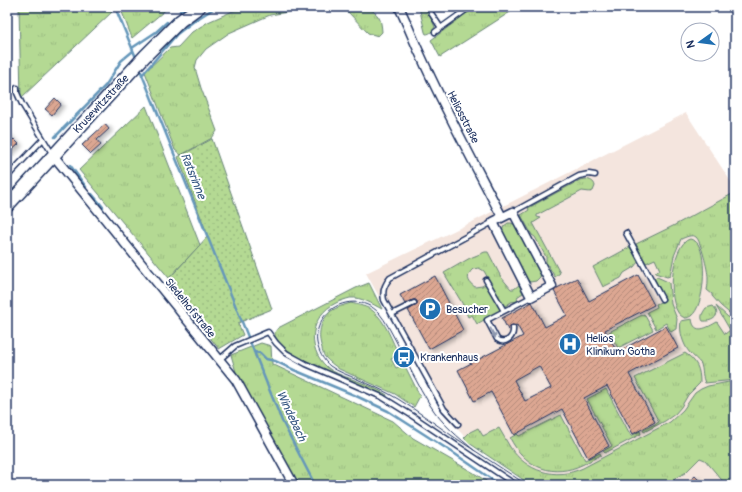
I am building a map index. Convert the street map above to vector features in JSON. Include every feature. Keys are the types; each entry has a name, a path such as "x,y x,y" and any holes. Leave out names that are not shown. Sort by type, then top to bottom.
{"main road":[{"name":"Krusewitzstraße","path":"7,206 145,56 180,21 199,7"}],"street":[{"path":"399,7 408,26"},
{"path":"405,7 408,26"},
{"name":"Heliosstraße","path":"408,26 419,53 502,217"},
{"name":"Siedelhofstraße","path":"53,155 236,380 294,485"},
{"path":"513,212 552,286 531,297 493,222 502,217 513,212"}],"lane":[{"path":"430,7 441,28"},
{"path":"435,32 470,7"},
{"path":"17,88 19,99 53,155"},
{"path":"7,177 43,139"},
{"path":"513,212 579,176 589,174 595,175"},
{"path":"458,424 444,409 384,300 384,285 390,278 493,222"},
{"path":"626,233 662,299"},
{"path":"486,280 504,311"},
{"path":"513,328 513,333 510,338 502,342 497,339 487,320 531,297"},
{"path":"392,314 414,302"},
{"path":"219,360 235,346 268,332 286,353 306,364 382,397 516,485"}],"shaded area":[{"name":"Helios Klinikum Gotha","path":"686,113 735,188 735,485 536,485 463,435 444,415 366,273 474,221"}],"green space":[{"path":"19,7 110,7 112,12 21,98"},
{"path":"120,7 169,7 132,38"},
{"path":"242,7 317,7 270,15 229,33 206,49 197,60 195,68 217,131 212,138 181,155 175,150 145,72 170,48 178,47 192,32 208,22"},
{"path":"317,7 368,7 379,17 382,32 378,36 368,33 348,12"},
{"path":"419,7 426,7 435,27 432,32 426,34"},
{"path":"475,7 518,7 440,57 431,40"},
{"path":"146,106 200,245 169,278 79,170"},
{"path":"212,139 272,309 238,323 243,335 219,349 166,282 208,236 178,157"},
{"path":"586,179 594,183 595,186 593,191 582,191 537,215 537,217 541,218 533,223 560,273 555,277 546,262 546,257 521,215 529,210 528,208 580,180"},
{"path":"734,193 735,318 721,306 707,290 707,269 702,250 696,237 691,236 681,239 674,256 670,276 667,277 655,273 660,270 655,259 646,263 636,244"},
{"path":"508,223 516,225 541,271 540,277 536,281 530,282 526,278 502,231 504,226"},
{"path":"690,239 697,243 701,250 703,259 703,281 702,292 696,311 688,318 685,318 678,313 674,304 672,278 678,252 683,243"},
{"path":"630,247 638,262 634,267 624,273 621,278 603,287 593,267"},
{"path":"488,252 501,277 511,289 514,289 519,285 523,293 517,297 518,301 511,302 504,307 484,271 479,268 473,269 468,276 470,283 475,287 485,284 488,285 501,310 477,324 472,315 468,317 462,303 444,273 470,258"},
{"path":"657,277 669,283 671,304 677,319 676,329 671,332 666,323 656,329 647,312 657,307 656,304 665,300 654,278"},
{"path":"369,283 382,309 367,301 354,298 338,302 328,308 316,323 314,341 320,359 327,367 337,373 380,391 387,395 386,398 298,357 285,348 275,336 275,332 278,328 356,288"},
{"path":"351,303 371,309 385,325 399,355 391,359 396,368 404,364 420,396 414,407 395,394 339,369 324,356 320,338 320,328 324,319 331,311"},
{"path":"713,306 717,312 715,317 707,321 703,321 702,316 706,308"},
{"path":"716,306 735,321 735,380 705,383 701,364 690,353 684,342 681,333 681,321 692,319 693,324 698,329 706,328 717,322 725,334 730,330"},
{"path":"644,314 653,330 618,348 609,332"},
{"path":"261,343 271,346 272,364 393,421 413,438 492,485 298,485 236,372 231,355"},
{"path":"685,353 695,362 697,366 700,383 688,395 675,414 644,432 643,430 659,422 635,378"},
{"path":"729,382 735,383 735,485 726,485 705,460 700,458 685,473 677,477 669,485 531,485 469,443 464,438 470,432 478,428 483,436 499,428 510,447 524,462 533,468 552,473 562,474 572,472 583,468 670,422 683,410 695,393 701,389 708,386"},
{"path":"606,389 631,436 640,431 641,434 605,453 603,451 612,446 587,399"},
{"path":"561,415 585,460 600,453 601,455 577,467 566,470 546,470 529,462 515,447 510,438 517,434 519,436"}],"building":[{"path":"55,98 61,104 52,115 45,109"},
{"path":"105,124 109,129 97,140 101,145 91,154 82,145"},
{"path":"7,132 13,140 14,139 19,144 7,155"},
{"path":"638,275 654,305 605,330 617,352 666,326 678,348 629,374 655,422 633,434 607,386 584,398 609,446 588,458 562,409 514,435 491,392 474,401 458,370 523,336 517,325 512,325 508,330 502,318 532,302 545,327 567,315 554,291 557,288 577,278 589,301","holes":["539,366 551,388 525,401 514,380"]},
{"name":"Besucher","path":"435,276 463,330 429,349 408,310 417,305 417,301 413,300 405,304 400,295"},
{"path":"695,476 704,485 685,485"}],"waterway":[{"name":"Ratsrinne","path":"115,7 137,60"},
{"path":"180,11 186,7"},
{"path":"142,75 177,34 216,7"},
{"path":"132,48 156,32 167,22"},
{"path":"55,137 106,85 121,61 133,51"},
{"name":"Ratsrinne","path":"139,67 282,421 313,481 317,485"},
{"path":"70,165 86,187"},
{"path":"92,194 103,207"},
{"path":"254,352 260,353 266,359 275,361 388,411 500,485"}],"tram line":[{"path":"475,451 451,430 430,405 384,319 379,313 367,305 353,302 339,305 327,313 319,327 317,339 320,353 330,366 398,399 470,448 527,485"}],"place":[{"name":"Besucher","path":"430,309"},
{"name":"Helios Klinikum Gotha","path":"570,344"},
{"name":"Krankenhaus","path":"404,357"}],"water label":[{"name":"Windebach","path":"291,416"}]}
